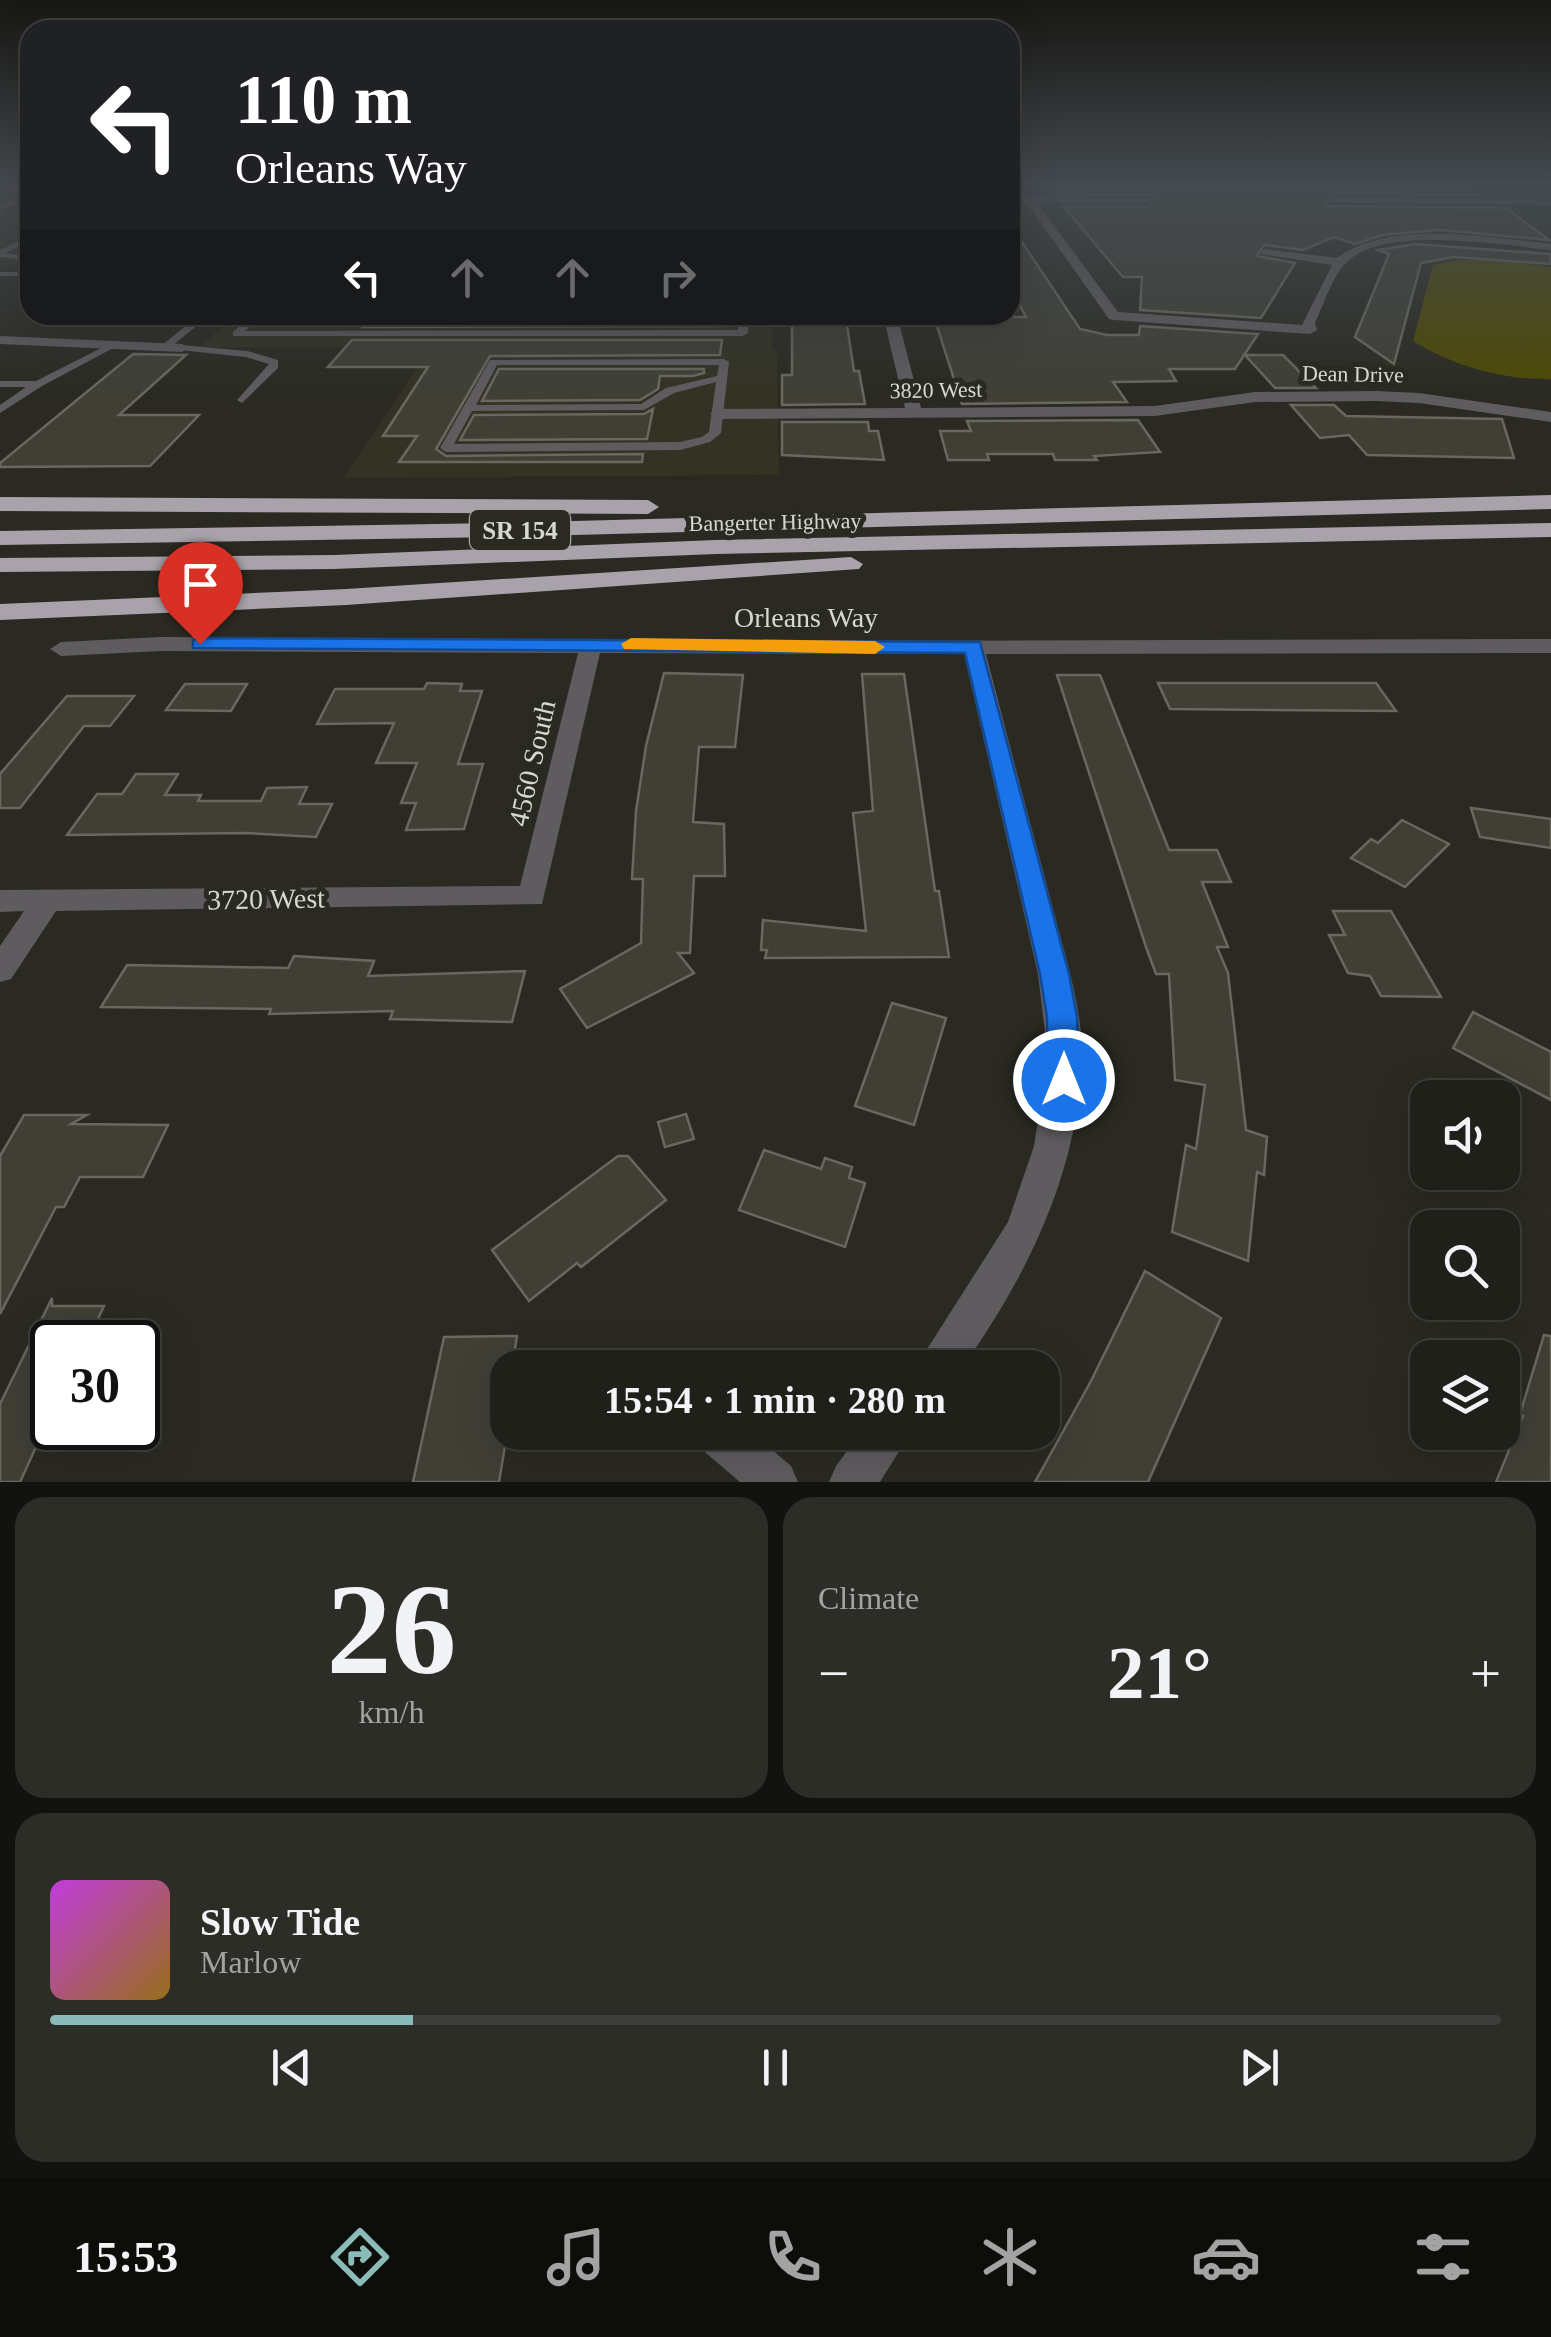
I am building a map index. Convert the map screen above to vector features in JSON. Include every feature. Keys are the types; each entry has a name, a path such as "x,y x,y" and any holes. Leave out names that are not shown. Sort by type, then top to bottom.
{"highway":[{"name":"Bangerter Highway","path":"0,538 497,530 1551,502"},
{"path":"0,504 1041,513"},
{"name":"Bangerter Highway","path":"0,566 314,563 716,548 1551,530"},
{"path":"0,612 239,603 716,574 1086,540"}],"street":[{"path":"1069,254 1114,316 1310,330 1308,323 1339,262 1352,254"},
{"path":"1280,254 1339,262"},
{"path":"892,325 914,413"},
{"path":"0,340 182,348"},
{"name":"Dean Drive","path":"1155,411 1254,397 1398,396 1551,417"},
{"name":"3820 West","path":"718,414 1155,411"},
{"name":"Orleans Way","path":"61,648 161,644 1551,646"},
{"name":"4560 South","path":"532,896 591,644"},
{"path":"949,1350 1024,1231 1052,1146 1065,1058 1054,974 973,647"},
{"name":"3720 West","path":"0,901 532,896"},
{"path":"0,970 47,901"},
{"path":"737,1450 775,1482"},
{"path":"852,1482 875,1450"}],"lane":[{"path":"164,348 193,325"},
{"path":"246,325 236,334 743,334 743,325"},
{"path":"3,405 112,346"},
{"path":"182,348 247,354 274,362 273,368 242,400"},
{"path":"494,362 724,362 712,437 690,445 446,448 468,408 494,362"},
{"path":"468,408 644,408 660,394 722,378"},
{"path":"0,384 38,384"}],"shaded area":[{"path":"0,254 20,254 20,265 0,265"},
{"path":"1458,260 1498,260 1551,267 1551,379 1479,370 1413,341 1433,265"},
{"path":"225,325 772,325 772,349 777,350 779,475 343,478 431,347 199,347"}],"building":[{"path":"1020,254 1030,254 1080,329 1107,335 1139,335 1140,326 1258,334 1235,369 1169,369 1176,381 1113,382 1127,402 962,404 937,325 1020,325 1020,317 1026,317 1020,306"},
{"path":"1104,254 1258,254 1295,263 1261,318 1140,310 1142,277 1123,277"},
{"path":"1389,254 1551,254 1551,264 1454,257 1421,263 1394,364 1355,337"},
{"path":"365,325 723,325 723,326"},
{"path":"792,325 847,325 854,371 859,371 865,404 782,405 782,375 792,375"},
{"path":"352,340 722,340 720,355 490,356 436,449 446,456 643,454 642,462 399,462 417,436 383,436 428,367 328,367"},
{"path":"133,354 186,355 119,415 199,415 150,466 0,467 0,463"},
{"path":"1245,355 1283,355 1316,388 1275,388"},
{"path":"499,369 704,369 704,373 660,376 658,389 640,400 482,401"},
{"path":"1291,405 1334,405 1346,416 1502,419 1514,458 1367,455 1349,435 1320,438"},
{"path":"653,409 647,439 460,440 474,415 644,414"},
{"path":"1138,420 1160,452 1094,456 1097,460 1055,460 1053,454 987,454 989,460 948,460 940,431 971,431 967,421"},
{"path":"782,422 868,422 869,431 878,431 884,460 782,455"},
{"path":"664,673 743,675 735,747 699,747 693,822 724,824 725,876 694,876 690,953 678,953 694,973 587,1028 560,989 641,943 643,879 632,879 636,811 646,746"},
{"path":"862,674 904,674 935,891 939,891 949,957 765,958 767,950 761,950 763,920 866,931 853,813 873,811"},
{"path":"1057,675 1100,675 1169,850 1217,850 1231,882 1202,882 1228,947 1217,947 1228,973 1246,1130 1267,1137 1264,1175 1257,1172 1248,1261 1172,1232 1186,1145 1196,1149 1205,1085 1175,1080 1169,974 1156,974"},
{"path":"427,683 462,684 460,691 482,691 458,764 483,764 464,829 406,830 416,803 401,803 417,763 376,763 394,723 317,724 335,689 424,689"},
{"path":"1158,683 1376,683 1396,711 1170,709"},
{"path":"185,684 247,684 231,711 166,710"},
{"path":"67,696 134,696 110,726 84,726 20,808 0,808 0,774"},
{"path":"136,774 178,774 165,795 201,795 198,801 261,801 267,788 307,787 299,804 332,804 316,837 247,833 67,835 97,794 122,794"},
{"path":"1471,808 1551,819 1551,848 1480,837"},
{"path":"1402,820 1449,844 1405,887 1351,858 1371,839 1378,843"},
{"path":"1333,911 1391,911 1441,997 1381,996 1370,976 1348,973 1329,935 1345,935"},
{"path":"294,956 374,961 368,976 525,971 512,1022 390,1019 393,1011 269,1014 271,1009 101,1007 127,965 288,968"},
{"path":"892,1003 946,1018 914,1125 855,1106"},
{"path":"1473,1012 1551,1052 1551,1100 1520,1080 1453,1048"},
{"path":"686,1114 694,1139 665,1147 658,1122"},
{"path":"24,1115 87,1115 71,1124 168,1125 143,1177 80,1177 64,1207 56,1207 0,1314 0,1156"},
{"path":"764,1150 821,1169 825,1158 852,1167 849,1178 865,1183 845,1247 739,1210"},
{"path":"618,1156 628,1156 666,1200 581,1267 577,1263 529,1301 492,1250"},
{"path":"1145,1271 1221,1318 1148,1482 1035,1482 1053,1450 1060,1450 1060,1437"},
{"path":"52,1298 52,1306 104,1306 97,1320 41,1320"},
{"path":"1544,1335 1551,1336 1551,1482 1496,1482 1509,1450 1520,1450 1520,1414"},
{"path":"517,1336 515,1350 490,1350 490,1450 504,1450 499,1482 413,1482 444,1337"},
{"path":"30,1343 30,1450 35,1450 20,1482 0,1482 0,1404"}],"slow traffic":[{"path":"631,644 875,647"}],"route":[{"path":"200,644 973,647 1054,974 1062,1017 1064,1080"}]}
